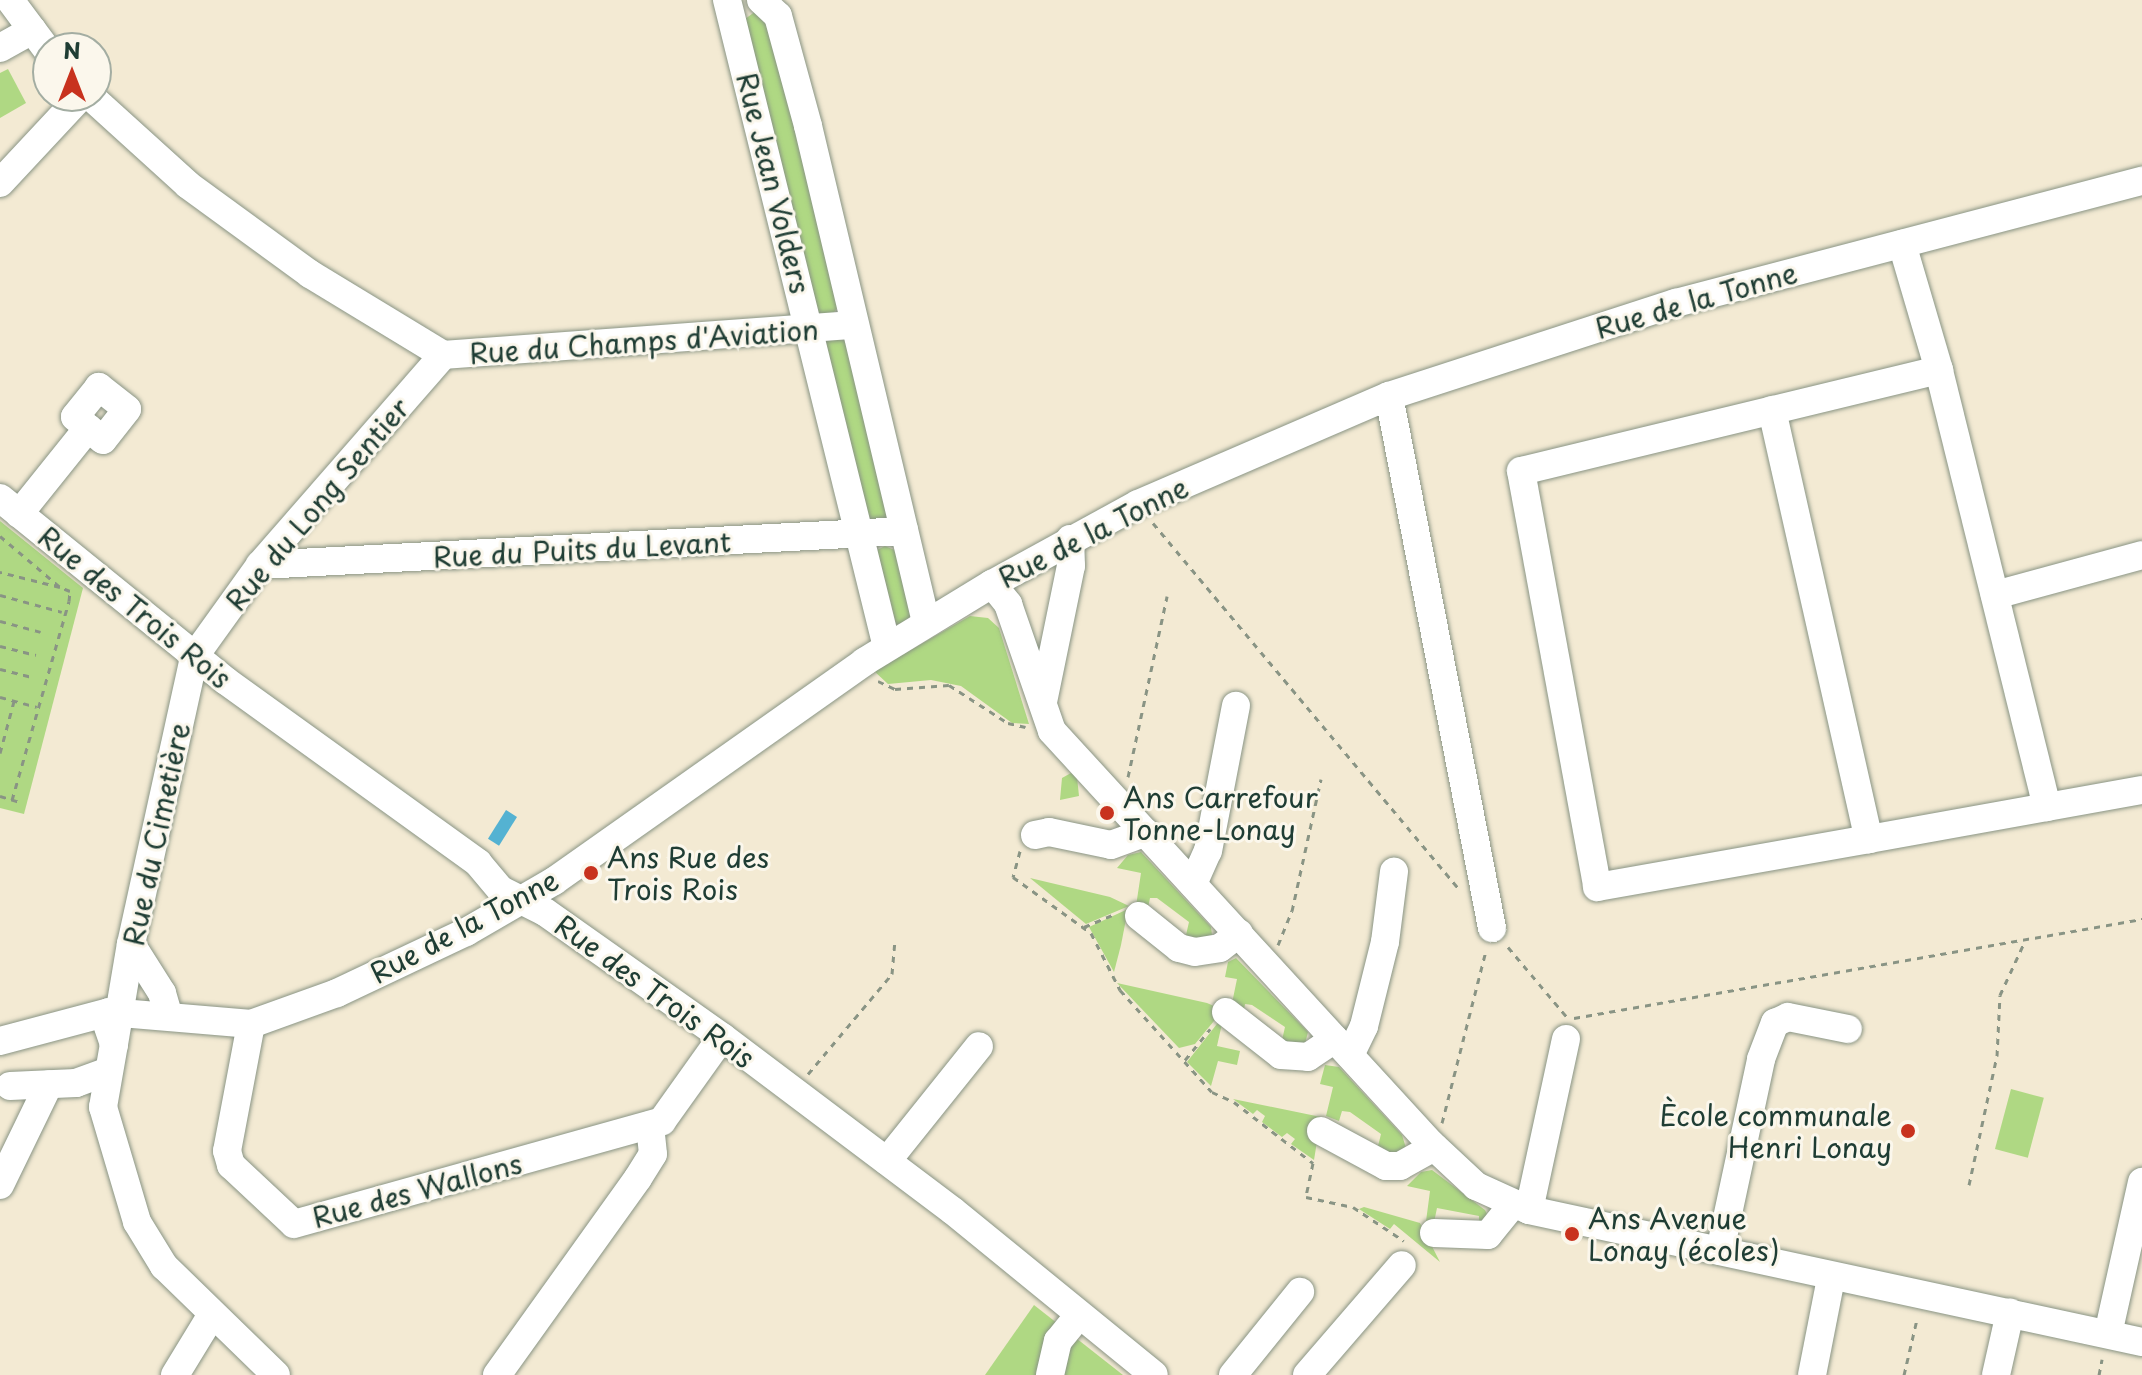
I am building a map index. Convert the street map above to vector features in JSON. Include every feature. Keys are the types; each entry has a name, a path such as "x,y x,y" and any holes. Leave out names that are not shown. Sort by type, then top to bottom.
{"street":[{"path":"10,0 34,32"},
{"name":"Rue Jean Volders","path":"727,0 859,536 875,654"},
{"name":"Rue Jean Volders","path":"761,0 778,16 926,622"},
{"path":"0,48 32,42"},
{"path":"0,183 66,112"},
{"name":"Rue du Champs d'Aviation","path":"108,112 188,185 310,274 443,355 853,325"},
{"name":"Rue de la Tonne","path":"0,1041 85,1018 121,1012 251,1024 337,993 525,899 875,654 1070,539 1138,504 1389,396 1676,303 2142,181"},
{"path":"1902,244 1939,370 2047,807"},
{"name":"Rue du Long Sentier","path":"194,657 260,565 443,355"},
{"path":"1939,370 1521,471 1597,887 2142,790"},
{"path":"1389,396 1489,939"},
{"path":"1772,410 1869,839"},
{"path":"9,506 88,428"},
{"name":"Rue des Trois Rois","path":"9,506 194,657 478,863 501,890 525,899 722,1037 887,1161 1154,1375"},
{"name":"Rue du Puits du Levant","path":"260,565 859,536 904,531"},
{"path":"1044,712 1071,566 1070,539"},
{"path":"1995,595 2142,555"},
{"path":"992,584 1008,604 1044,712 1193,884 1432,1146 1476,1186 1521,1207 1831,1278 2142,1342"},
{"name":"Rue du Cimetière","path":"107,1072 121,1012 131,944 194,657"},
{"path":"1193,884 1208,851 1236,706"},
{"path":"1035,835 1049,832 1111,845 1146,832"},
{"path":"1226,1012 1281,1055 1308,1057 1342,1047 1364,1026 1385,942 1394,872"},
{"path":"1139,916 1179,948 1195,952 1220,948 1239,933"},
{"path":"131,944 162,993 168,1014"},
{"path":"1720,1251 1761,1059 1775,1023 1788,1017 1848,1029"},
{"path":"85,1018 105,1025 114,1044"},
{"name":"Rue des Wallons","path":"251,1024 227,1151 231,1165 294,1224 662,1121 722,1037"},
{"path":"1434,1233 1488,1235 1521,1207 1566,1039"},
{"path":"887,1161 979,1046"},
{"path":"21,1141 5,1082 63,1084 107,1072 103,1107 137,1222 164,1266 211,1316 276,1375"},
{"path":"63,1084 103,1107"},
{"path":"0,1185 21,1141 63,1084"},
{"path":"497,1375 653,1154 650,1125"},
{"path":"1321,1131 1386,1166 1400,1166 1432,1146"},
{"path":"2108,1334 2142,1182"},
{"path":"1307,1375 1404,1253"},
{"path":"1812,1375 1831,1278"},
{"path":"1233,1375 1300,1292"},
{"path":"1996,1375 2010,1313"},
{"path":"1050,1375 1058,1341 1079,1315"},
{"path":"175,1375 211,1316"}],"path":[{"path":"0,536 60,587"},
{"path":"0,572 70,591 12,800"},
{"path":"0,595 62,612"},
{"path":"1122,804 1167,596"},
{"path":"0,621 41,632"},
{"path":"0,646 36,655"},
{"path":"875,654 887,687 949,685 1016,726 1044,712"},
{"path":"0,669 31,677"},
{"path":"0,697 37,707"},
{"path":"0,753 14,701"},
{"path":"1267,965 1292,911 1321,779"},
{"path":"0,796 20,802"},
{"path":"1035,835 1023,842 1013,877 1084,927 1120,990 1212,1092 1234,1102 1313,1163 1306,1197 1353,1207 1404,1253"},
{"path":"1084,927 1134,906 1139,916"},
{"path":"1432,1146 1445,1119 1489,939"},
{"path":"794,1091 892,974 895,941"},
{"path":"1969,1185 1997,1056 2000,995 2024,943"},
{"path":"1185,1061 1226,1012"},
{"path":"1904,1375 1922,1296"}],"green space":[{"path":"756,11 769,16 838,306 833,314 816,314 745,19"},
{"path":"8,69 26,103 0,118 0,73"},
{"path":"828,339 846,340 888,520 871,526 825,342"},
{"path":"0,521 83,588 24,814 0,808"},
{"path":"885,546 897,551 911,618 900,624 896,624 877,550"},
{"path":"970,616 988,618 999,628 1029,724 1012,723 961,686 931,680 888,684 874,671"},
{"path":"1071,773 1077,777 1079,796 1060,800 1062,778"},
{"path":"1141,852 1211,927 1212,935 1192,940 1186,935 1189,922 1157,898 1150,898 1148,908 1136,906 1141,873 1117,868 1128,855"},
{"path":"1030,878 1110,897 1129,906 1086,924"},
{"path":"1128,909 1121,945 1114,972 1089,927"},
{"path":"1236,958 1308,1032 1304,1048 1282,1040 1285,1027 1252,1005 1245,1004 1243,1015 1231,1008 1237,979 1225,977 1228,962"},
{"path":"1117,983 1207,1003 1223,1010 1195,1044 1179,1048"},
{"path":"1224,1015 1217,1046 1240,1051 1237,1065 1218,1061 1211,1086 1187,1062"},
{"path":"1325,1065 1339,1067 1402,1135 1406,1148 1395,1156 1378,1146 1381,1134 1350,1112 1342,1111 1339,1121 1326,1116 1333,1087 1320,1084"},
{"path":"2011,1089 2044,1098 2028,1158 1995,1149"},
{"path":"1233,1099 1321,1117 1314,1160 1291,1144 1295,1139 1287,1133 1282,1137 1262,1122 1265,1116 1257,1110 1253,1114"},
{"path":"1432,1170 1485,1210 1488,1216 1479,1224 1479,1216 1437,1208 1431,1237 1425,1229 1430,1191 1407,1186 1421,1172"},
{"path":"1364,1207 1420,1223 1440,1262 1394,1224 1390,1229 1359,1209"},
{"path":"1034,1305 1123,1375 985,1375"}],"water":[{"path":"506,810 517,817 499,846 488,839"}],"place":[{"name":"Ans Carrefour Tonne-Lonay","path":"1107,813"},
{"name":"Ans Rue des Trois Rois","path":"591,873"},
{"name":"Ècole communale Henri Lonay","path":"1908,1131"},
{"name":"Ans Avenue Lonay (écoles)","path":"1572,1234"}]}
